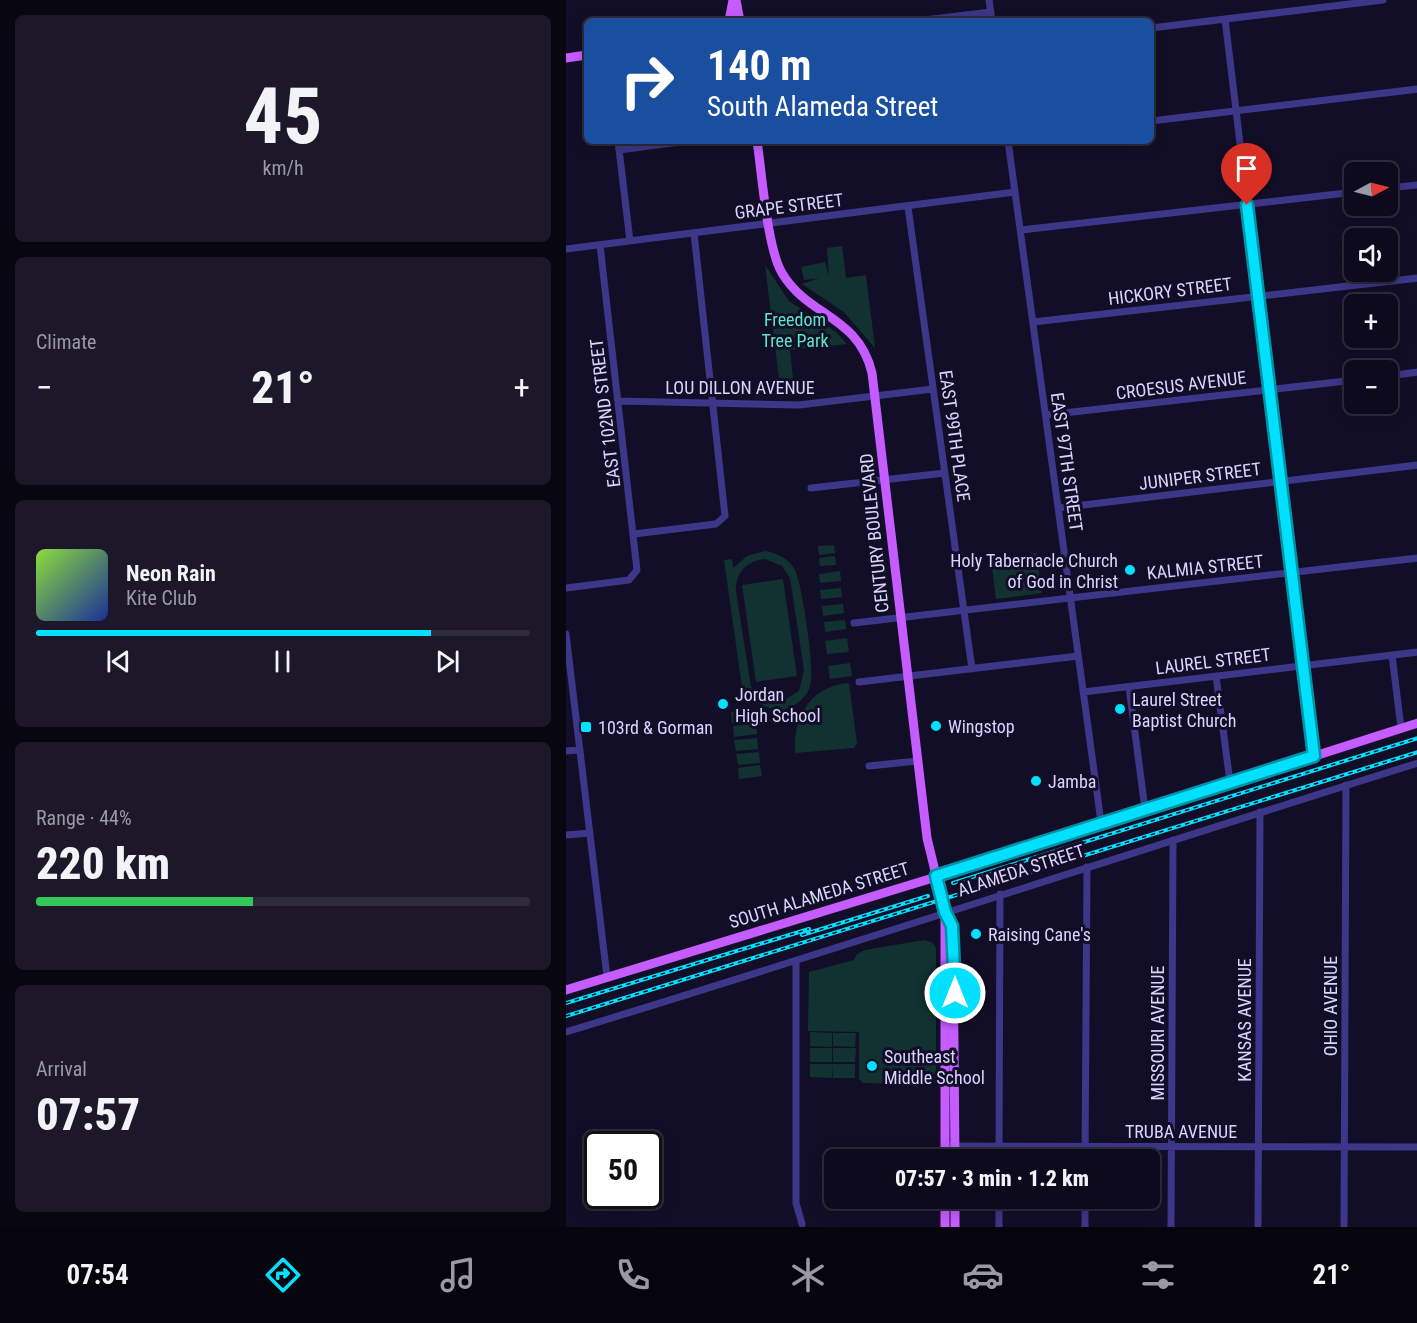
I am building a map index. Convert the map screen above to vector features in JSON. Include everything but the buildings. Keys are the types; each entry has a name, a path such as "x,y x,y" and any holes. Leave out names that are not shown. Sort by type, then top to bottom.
{"main road":[{"path":"730,18 735,0"},
{"path":"735,0 739,18"},
{"path":"566,58 584,56"},
{"name":"CENTURY BOULEVARD","path":"757,144 776,258 782,274 806,300 843,325 856,337 870,362 927,838 945,912 950,1146"},
{"name":"SOUTH ALAMEDA STREET","path":"606,977 937,880 1101,822 1418,723"},
{"path":"566,990 606,977"},
{"path":"945,1209 945,1227"},
{"path":"954,1227 955,1209"}],"street":[{"path":"989,0 992,18"},
{"path":"1154,28 1383,0"},
{"path":"941,18 991,12"},
{"path":"1225,19 1314,756"},
{"path":"1154,121 1418,89"},
{"path":"618,144 630,241"},
{"path":"619,150 664,144"},
{"name":"EAST 97TH STREET","path":"1008,144 1101,822"},
{"path":"1398,187 1418,184"},
{"name":"GRAPE STREET","path":"566,249 1015,192"},
{"path":"1020,230 1344,193"},
{"name":"EAST 99TH PLACE","path":"908,207 972,669"},
{"path":"634,534 716,524 723,520 726,510 694,233"},
{"name":"EAST 102ND STREET","path":"566,588 629,580 634,576 638,563 600,245"},
{"name":"HICKORY STREET","path":"1033,322 1418,278"},
{"path":"1398,375 1418,372"},
{"name":"CROESUS AVENUE","path":"1046,416 1344,381"},
{"name":"LOU DILLON AVENUE","path":"618,401 799,405 933,389"},
{"name":"JUNIPER STREET","path":"1058,508 1418,465"},
{"path":"811,488 945,473"},
{"name":"KALMIA STREET","path":"854,623 1418,558"},
{"path":"566,634 606,977"},
{"name":"LAUREL STREET","path":"1083,692 1418,652"},
{"path":"1392,655 1401,728"},
{"path":"859,682 1078,656"},
{"path":"1216,676 1230,782"},
{"path":"1129,687 1145,809"},
{"path":"566,752 580,750"},
{"path":"869,766 917,761"},
{"name":"ALAMEDA STREET","path":"566,1032 796,962 1000,894 1418,763"},
{"name":"OHIO AVENUE","path":"1344,1227 1346,785"},
{"name":"KANSAS AVENUE","path":"1258,1227 1260,812"},
{"path":"566,836 590,833"},
{"name":"MISSOURI AVENUE","path":"1171,1227 1173,840"},
{"path":"1085,1146 1087,867"},
{"path":"999,1146 1000,894"},
{"path":"796,962 796,1203 802,1224"},
{"name":"TRUBA AVENUE","path":"950,1146 1418,1147"},
{"path":"999,1209 999,1227"},
{"path":"1085,1209 1085,1227"}],"green space":[{"path":"842,246 846,278 866,275 875,348 844,312 802,284 819,278 804,280 801,267 825,262 829,276 827,248"},
{"name":"Freedom Tree Park","path":"765,265 789,301 836,332 847,344 790,350 795,396 781,395"},
{"path":"834,545 835,553 819,555 818,546"},
{"path":"765,551 779,555 793,566 798,578 809,643 811,681 802,699 785,709 772,709 756,702 744,701 724,560 732,559 733,568 747,556","holes":["765,559 782,566 790,578 804,670 799,691 781,702 764,699 751,687 736,585 740,573 753,562"]},
{"path":"1036,553 1042,593 996,599 991,560"},
{"path":"835,556 836,565 820,566 819,558"},
{"path":"840,571 841,581 820,583 819,574"},
{"path":"783,579 797,676 756,682 742,585"},
{"path":"841,588 842,597 821,599 820,590"},
{"path":"843,604 844,613 823,616 822,606"},
{"path":"845,620 846,629 825,632 824,622"},
{"path":"847,638 849,652 827,654 825,641"},
{"path":"850,663 852,676 830,679 828,666"},
{"path":"849,683 857,743 854,748 795,753 797,727 807,706 824,690 835,685"},
{"path":"754,709 755,720 732,723 731,712"},
{"path":"756,723 757,734 734,737 733,726"},
{"path":"757,738 758,749 736,751 734,740"},
{"path":"759,752 760,763 738,765 736,754"},
{"path":"760,765 762,776 739,779 738,768"},
{"path":"924,940 933,943 936,948 936,1080 928,1084 863,1083 859,1079 859,1032 808,1031 809,972 854,960 857,954 865,950"},
{"path":"810,1032 832,1033 832,1047 810,1046"},
{"path":"833,1033 856,1033 855,1047 833,1046"},
{"path":"810,1048 832,1048 832,1062 810,1062"},
{"path":"833,1048 856,1048 855,1062 833,1062"},
{"path":"810,1064 855,1064 855,1078 833,1078 833,1065 832,1078 810,1077"}],"railway":[{"path":"953,883 1418,738"},
{"path":"566,1016 1418,752"},
{"path":"802,935 928,896"},
{"path":"566,1003 809,929"}],"place":[{"name":"Holy Tabernacle Church of God in Christ","path":"1130,570"},
{"name":"Jordan High School","path":"723,704"},
{"name":"Laurel Street Baptist Church","path":"1120,709"},
{"name":"Wingstop","path":"936,726"},
{"name":"103rd & Gorman","path":"586,727"},
{"name":"Jamba","path":"1036,781"},
{"name":"Raising Cane's","path":"976,934"},
{"name":"Southeast Middle School","path":"872,1066"}],"route":[{"path":"955,993 952,926 945,912 936,876 1314,756 1247,205"}]}
